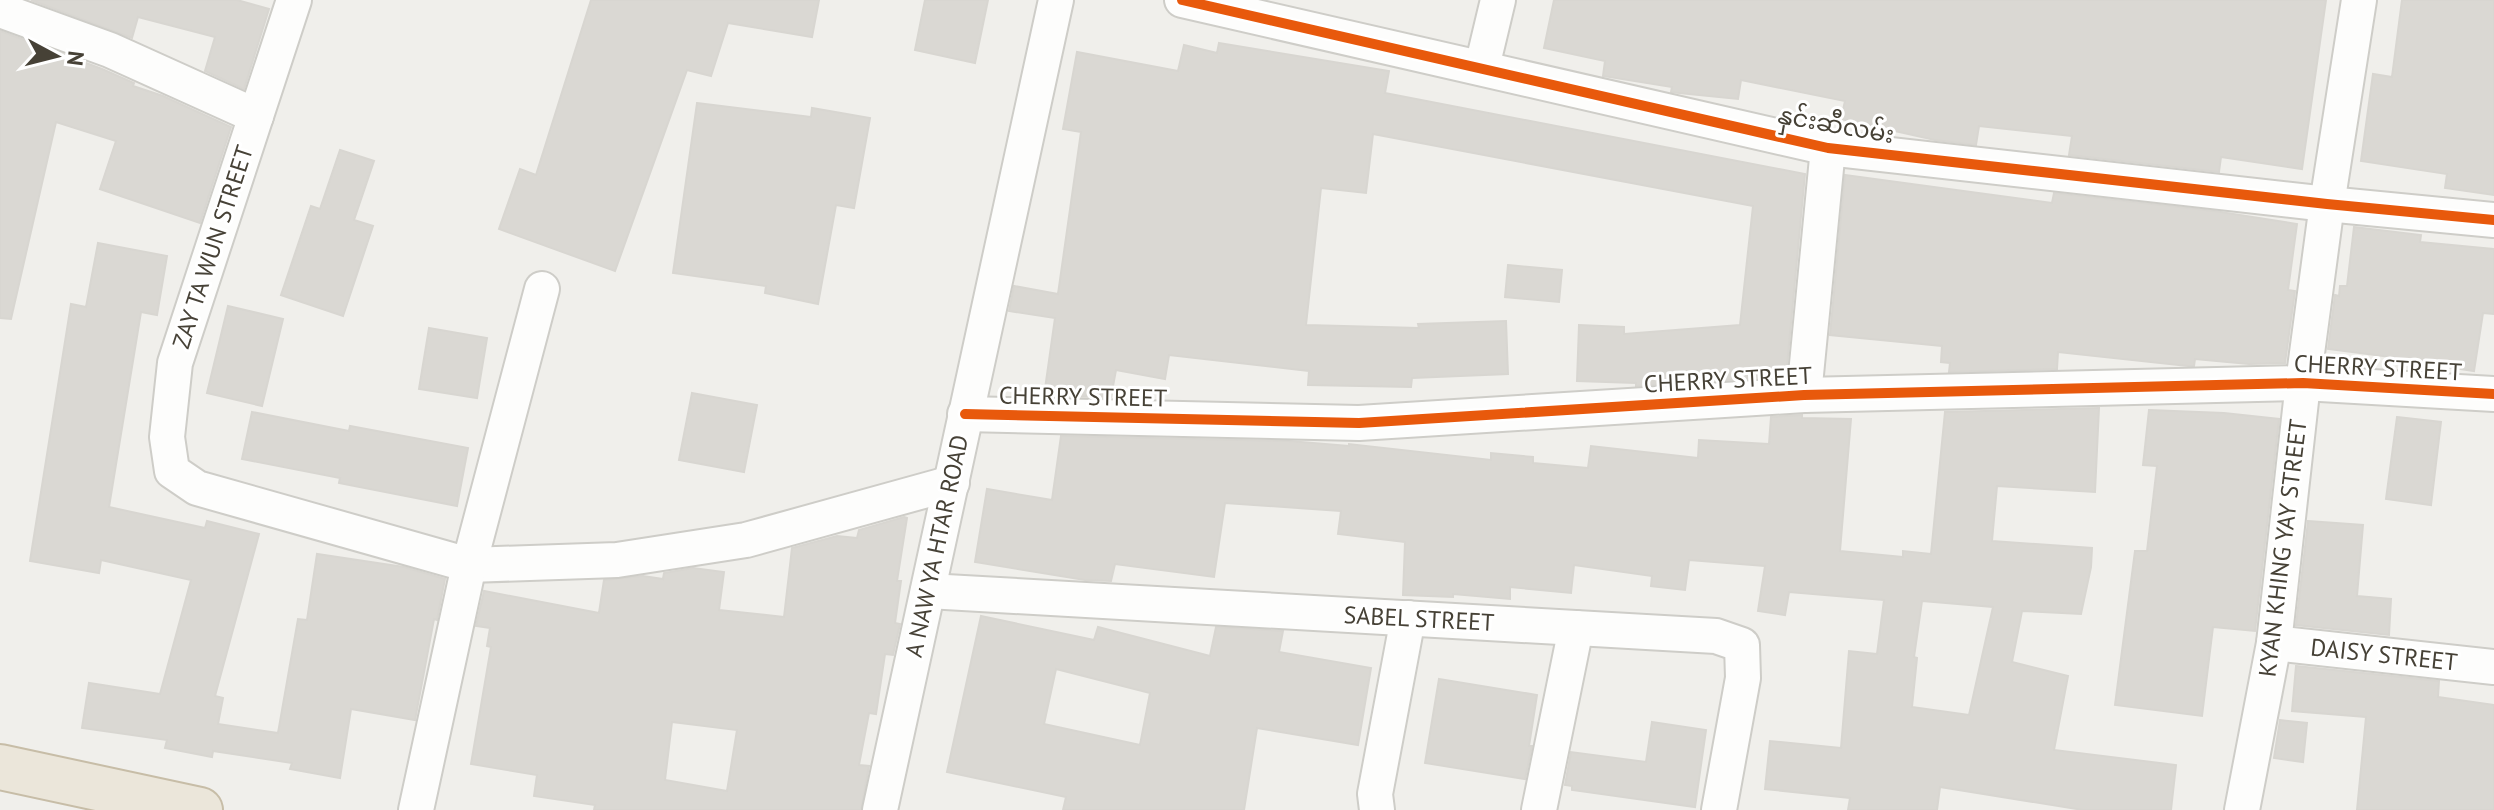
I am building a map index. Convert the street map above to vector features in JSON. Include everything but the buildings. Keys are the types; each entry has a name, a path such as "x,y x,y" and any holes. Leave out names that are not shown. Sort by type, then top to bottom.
{"highway":[{"path":"0,767 200,810"}],"street":[{"name":"ZAY TA WUN STREET","path":"294,0 175,363 167,437 172,471 197,488 469,565"},
{"name":"A NAW YA HTAR ROAD","path":"880,810 1056,0"},
{"name":"နှင်းဆီလမ်း","path":"1182,0 1828,148 2494,220"},
{"path":"1482,67 1498,0"},
{"name":"KYAN KHING YAY STREET","path":"2242,810 2274,643 2303,383 2359,0"},
{"path":"0,10 110,50 256,116"},
{"path":"1804,395 1828,148"},
{"path":"416,810 469,565 542,289"},
{"name":"CHERRY STREET","path":"965,414 1359,423 1804,395 2303,383 2494,394"},
{"path":"469,565 617,560 746,540 952,483"},
{"name":"SABEL STREET","path":"928,591 1716,636 1742,645 1743,678 1719,810"},
{"path":"1377,810 1375,794 1408,618"},
{"path":"1539,810 1576,628"},
{"name":"DAISY STREET","path":"2274,643 2494,667"}],"cycle path":[{"path":"1182,0 1828,148 2494,220"},
{"path":"965,414 1359,423 1804,395 2303,383 2494,394"}]}
